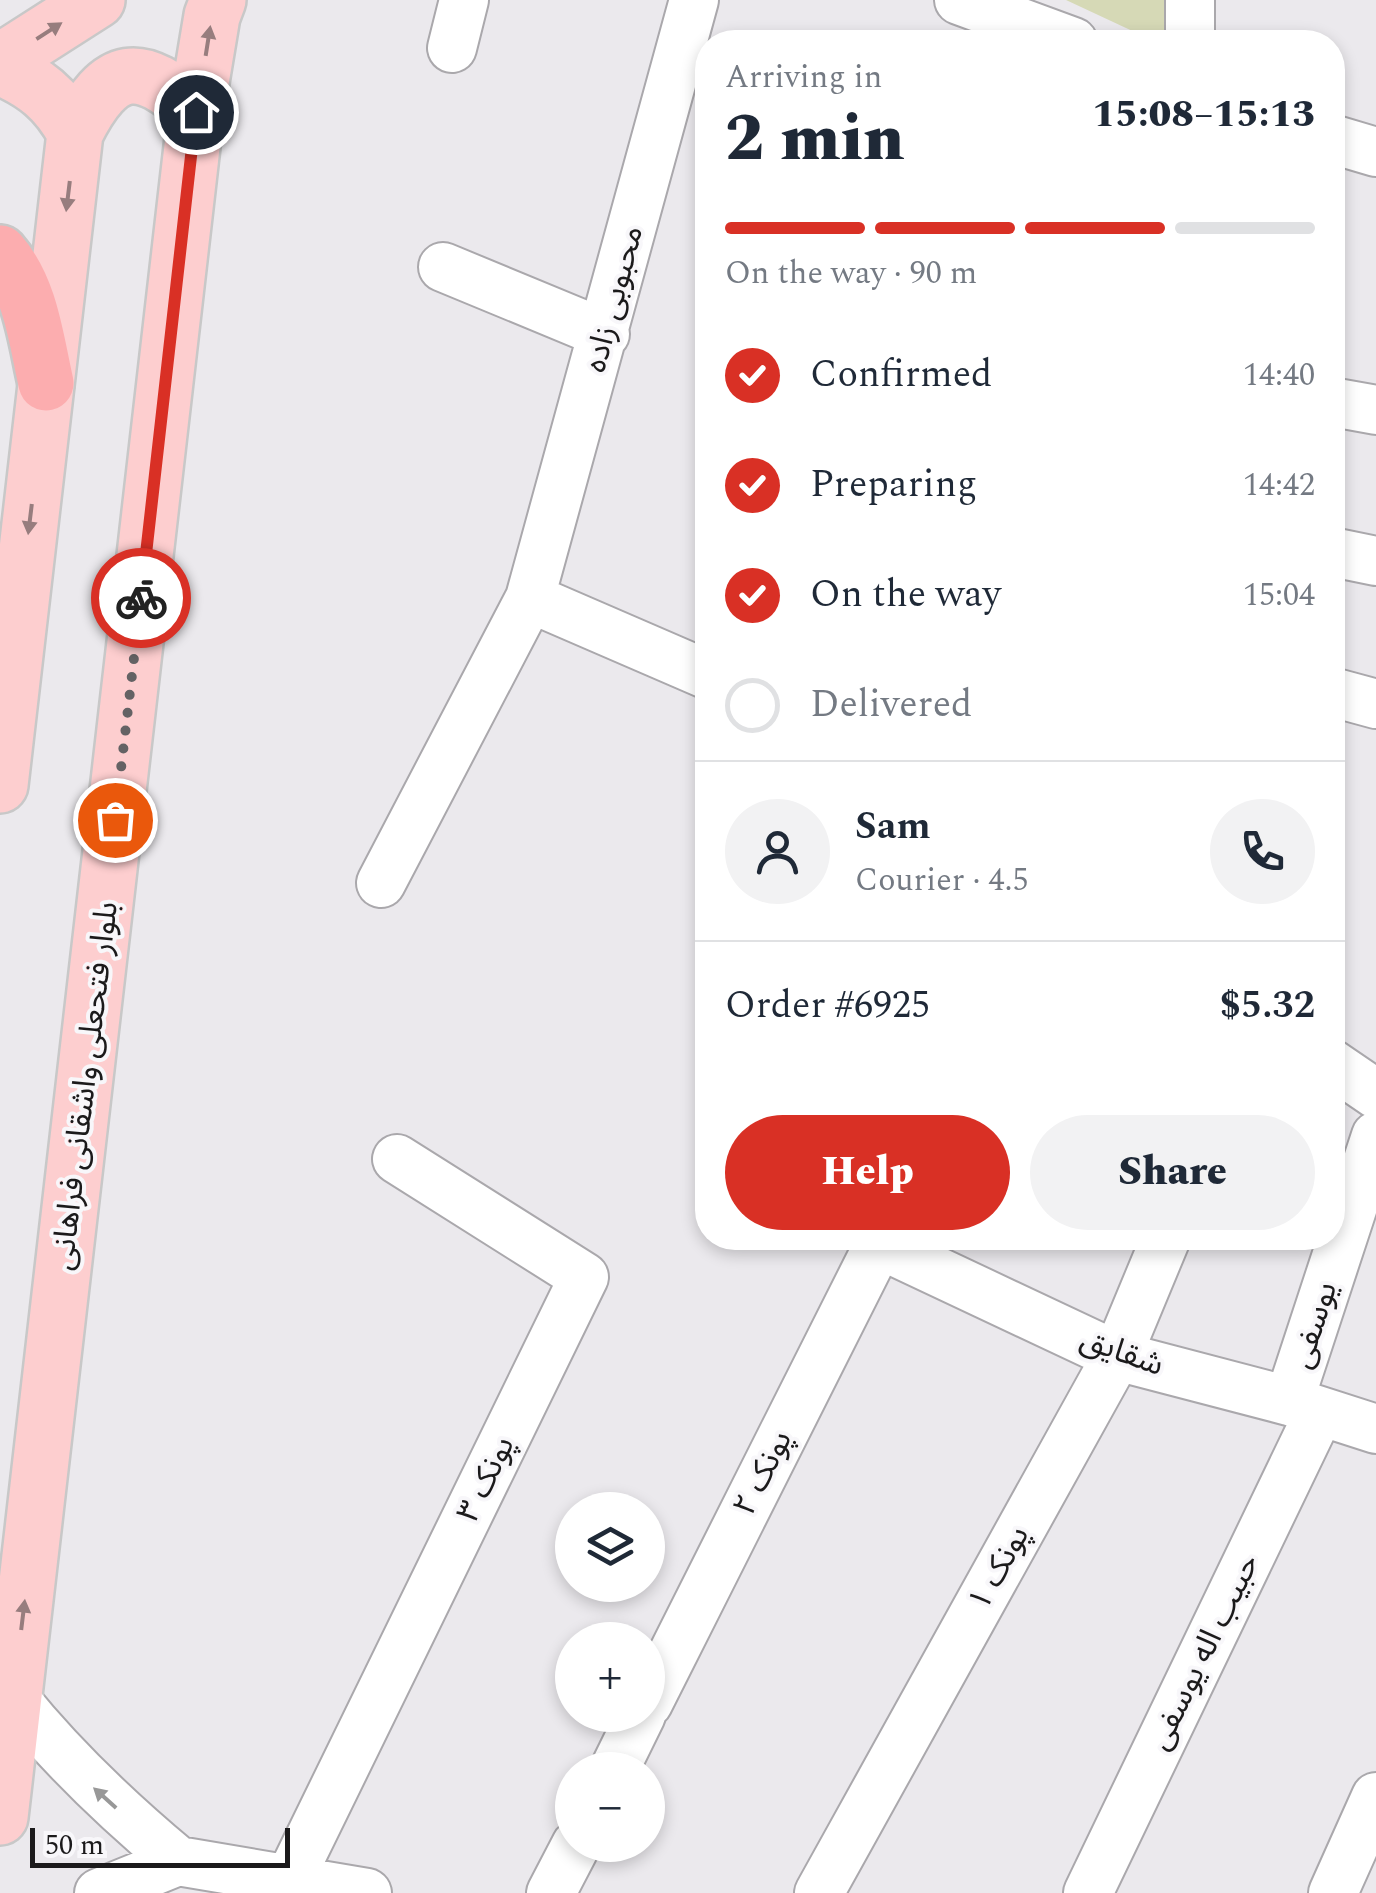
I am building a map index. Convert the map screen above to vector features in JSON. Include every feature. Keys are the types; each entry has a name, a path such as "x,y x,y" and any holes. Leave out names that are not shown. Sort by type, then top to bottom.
{"highway":[{"path":"0,253 13,268 25,294 46,383"}],"main road":[{"path":"75,133 61,107 30,80 0,65 97,0"},
{"name":"بلوار فتحعلی واشقانی فراهانی","path":"0,1816 196,112 218,0"},
{"path":"0,785 4,711 75,133 91,100 119,79 137,75 164,85 196,112"}],"street":[{"path":"452,48 464,0"},
{"name":"محبوبی زاده","path":"381,884 530,598 694,0"},
{"path":"1190,0 1190,30"},
{"path":"975,13 1032,30"},
{"path":"443,267 605,334"},
{"path":"1345,404 1376,410"},
{"path":"1345,555 1376,561"},
{"path":"530,598 695,669"},
{"path":"1345,696 1376,704"},
{"path":"1345,1073 1376,1094"},
{"name":"یوسفی","path":"1304,1406 1376,1136"},
{"name":"پونک ۳","path":"286,1886 584,1277 397,1158"},
{"name":"پونک ۲","path":"665,1669 876,1250"},
{"name":"پونک ۱","path":"819,1893 1117,1356 1161,1250"},
{"name":"شقایق","path":"936,1252 1117,1356 1376,1429"},
{"name":"حبیب اله یوسفی","path":"1088,1893 1304,1406"},
{"path":"14,1698 82,1776 178,1861 286,1886 366,1893"},
{"path":"1334,1893 1376,1796"},
{"path":"98,1893 178,1861"},
{"path":"552,1893 568,1862"}],"green space":[{"path":"1066,0 1165,0 1165,30 1130,30"}],"way so far":[{"path":"115,820 141,598"}],"route":[{"path":"141,598 196,112"}]}
